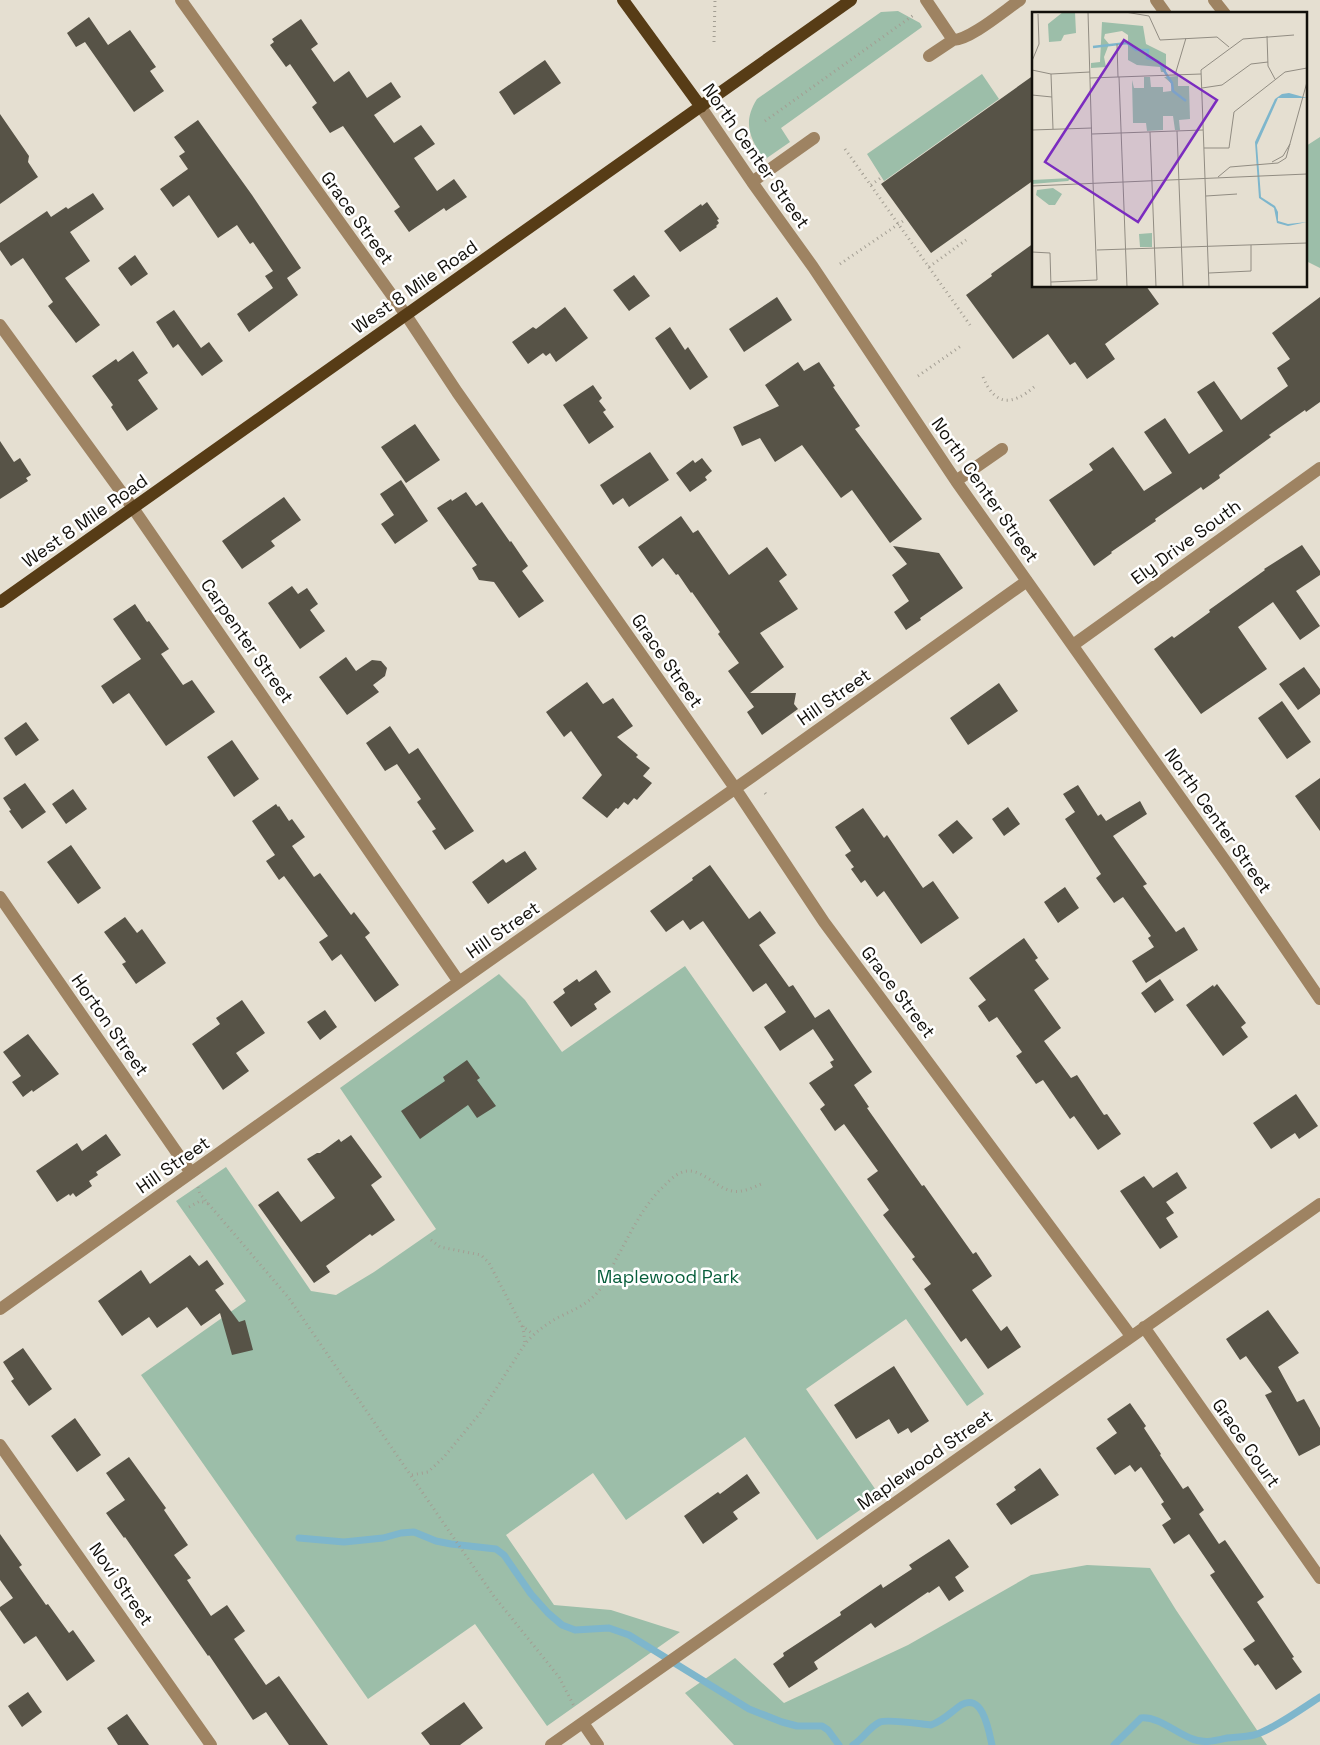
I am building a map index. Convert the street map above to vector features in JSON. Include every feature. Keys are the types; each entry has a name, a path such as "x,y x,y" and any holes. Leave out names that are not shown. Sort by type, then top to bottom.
{"main road":[{"name":"North Center Street","path":"624,0 701,107"},
{"name":"West 8 Mile Road","path":"0,602 851,0"}],"street":[{"name":"Grace Street","path":"181,0 406,315 457,392 736,788 824,922 1131,1336"},
{"path":"926,0 953,40"},
{"path":"929,56 953,40 958,40 968,35 1020,0"},
{"path":"1156,0 1165,12"},
{"path":"1214,0 1223,12"},
{"name":"North Center Street","path":"701,107 813,267 956,481 1231,869 1320,999"},
{"path":"752,182 814,138"},
{"name":"Carpenter Street","path":"0,325 133,508 460,982"},
{"path":"956,481 1002,449"},
{"name":"Ely Drive South","path":"1073,645 1320,468"},
{"name":"Hill Street","path":"0,1309 1027,581"},
{"name":"Horton Street","path":"0,897 192,1173"},
{"name":"Maplewood Street","path":"551,1745 1320,1204"},
{"name":"Grace Court","path":"1144,1327 1320,1578"},
{"name":"Novi Street","path":"0,1445 211,1745"},
{"path":"583,1723 598,1745"}],"path":[{"path":"714,0 714,42"},
{"path":"765,121 902,23"},
{"path":"845,149 970,325"},
{"path":"870,185 882,177"},
{"path":"840,264 906,219"},
{"path":"929,267 966,240"},
{"path":"918,376 960,346"},
{"path":"983,377 988,389 997,398 1004,400 1013,400 1034,387"},
{"path":"411,1475 428,1472 444,1457 481,1412 533,1334 578,1308 594,1295 607,1279 650,1200 679,1174 686,1171 693,1172 705,1176 732,1191 745,1191 761,1184"},
{"path":"192,1173 200,1194 288,1297 493,1595 559,1677 583,1723"},
{"path":"189,1207 200,1201 210,1204"},
{"path":"431,1240 440,1247 481,1255 489,1263 522,1326 525,1344"},
{"path":"522,1326 533,1334"}],"green space":[{"path":"898,11 920,23 922,27 781,128 790,142 764,160 755,145 749,123 752,108 757,99 881,12"},
{"path":"982,74 999,99 884,181 867,154"},
{"path":"1320,137 1320,268 1308,262 1308,145"},
{"name":"Maplewood Park","path":"685,966 984,1394 967,1406 906,1319 806,1389 880,1496 817,1540 745,1437 626,1520 593,1473 506,1535 554,1605 611,1610 680,1632 547,1726 475,1624 368,1699 141,1375 246,1301 176,1201 226,1167 311,1291 336,1295 374,1272 436,1229 340,1088 499,974 525,1000 562,1052"},
{"path":"1087,1565 1150,1568 1267,1745 734,1745 685,1693 735,1658 784,1703 908,1645 1031,1575"}],"building":[{"path":"89,17 108,45 130,30 156,67 150,71 164,91 134,112 85,42 76,47 67,33"},
{"path":"301,19 318,44 311,49 334,82 349,71 367,98 391,82 401,97 374,115 394,143 421,125 435,144 414,158 437,191 454,179 467,197 446,211 444,208 409,232 394,211 400,207 343,126 330,133 312,107 317,103 290,64 286,67 270,45 274,42 272,39"},
{"path":"545,60 561,83 514,115 499,92"},
{"path":"1032,76 1032,181 931,253 881,184"},
{"path":"0,114 29,156 28,162 38,177 0,204"},
{"path":"198,120 301,268 287,278 298,295 249,332 237,314 273,288 265,276 273,271 253,242 250,244 237,225 218,238 189,195 173,207 160,189 188,169 179,156 185,152 174,137"},
{"path":"93,193 104,209 70,232 90,261 65,278 100,325 76,343 48,306 53,302 23,258 11,266 0,250 0,243 47,211 51,217"},
{"path":"707,202 719,219 717,220 719,223 717,227 680,252 664,231 701,204 702,206"},
{"path":"1032,244 1032,288 1147,288 1159,304 1105,344 1115,359 1087,379 1075,362 1070,365 1048,334 1013,359 966,295 992,276 991,274"},
{"path":"135,255 148,274 131,286 118,268"},
{"path":"634,275 650,296 629,311 613,290"},
{"path":"777,297 792,320 744,352 729,329"},
{"path":"1320,297 1320,402 1269,435 1271,437 1219,475 1220,478 1203,490 1201,487 1155,519 1156,521 1094,566 1049,500 1093,470 1089,464 1113,447 1144,491 1172,473 1144,432 1165,418 1189,454 1223,431 1197,392 1214,381 1241,420 1288,386 1277,368 1290,359 1272,333"},
{"path":"565,307 588,338 556,362 550,353 546,356 543,353 528,364 512,342 533,327 536,329"},
{"path":"174,310 201,348 209,342 223,361 202,376 178,344 173,348 156,322"},
{"path":"670,327 685,350 688,347 708,377 690,390 655,338"},
{"path":"133,351 148,373 138,380 158,409 127,431 111,407 113,405 92,376 116,359 118,362"},
{"path":"798,362 804,371 819,362 835,386 833,387 860,426 855,429 922,519 890,543 852,490 841,498 802,445 775,462 760,438 742,446 733,427 779,406 765,385"},
{"path":"593,385 602,398 599,401 606,410 603,412 614,427 589,444 563,405"},
{"path":"415,424 440,460 406,483 381,447"},
{"path":"0,441 14,462 20,458 31,475 26,478 28,481 0,499"},
{"path":"650,452 669,480 629,507 623,498 613,505 600,485"},
{"path":"702,458 712,471 705,477 707,480 690,492 676,473 693,460 695,463"},
{"path":"401,480 428,521 395,544 381,524 394,515 380,494"},
{"path":"466,492 476,506 482,502 511,541 528,566 522,571 544,601 519,618 494,582 479,580 472,568 477,565 437,508"},
{"path":"284,497 301,520 271,541 275,546 242,569 222,541"},
{"path":"681,516 693,533 698,530 729,575 767,547 787,575 779,581 798,609 760,633 784,667 750,693 796,693 794,704 798,709 762,735 747,712 754,707 728,671 739,663 718,634 720,632 692,592 663,558 652,567 638,547"},
{"path":"1302,545 1320,571 1320,575 1296,591 1320,626 1300,640 1273,602 1238,627 1267,669 1201,714 1154,649 1172,636 1174,638 1264,569"},
{"path":"893,546 939,553 963,588 906,630 894,612 909,601 892,575 907,564"},
{"path":"292,586 298,594 307,588 318,604 310,610 325,631 300,649 268,603"},
{"path":"135,604 169,649 161,654 183,685 192,680 215,712 166,746 129,693 113,704 101,686 141,659 113,619"},
{"path":"346,657 356,671 372,660 381,661 387,668 385,676 373,685 379,692 347,715 319,677"},
{"path":"1304,667 1320,689 1320,694 1298,710 1279,684"},
{"path":"587,682 603,704 613,698 633,726 617,737 638,755 636,757 650,768 643,776 652,783 637,800 634,798 628,805 624,802 607,818 582,798 602,775 571,731 564,737 546,712"},
{"path":"999,683 1018,711 968,745 950,718"},
{"path":"1282,701 1311,742 1287,759 1258,718"},
{"path":"26,722 39,740 16,756 4,738"},
{"path":"390,726 409,754 418,748 474,831 445,850 432,831 436,829 417,802 421,799 397,764 385,771 366,743"},
{"path":"232,740 259,779 234,797 207,757"},
{"path":"1320,778 1320,831 1295,796"},
{"path":"25,783 46,812 22,829 9,811 11,810 3,798"},
{"path":"1078,785 1098,816 1101,814 1106,821 1140,801 1147,814 1113,836 1147,884 1143,886 1176,932 1184,927 1198,950 1146,983 1132,961 1154,947 1148,938 1151,936 1123,897 1114,903 1096,878 1101,874 1065,819 1075,812 1063,794"},
{"path":"73,789 87,809 66,824 52,804"},
{"path":"276,804 289,821 292,819 305,837 292,846 314,877 320,873 351,915 354,912 370,933 365,937 399,985 375,1002 341,954 332,961 319,942 328,936 284,876 279,880 266,861 275,855 252,821"},
{"path":"1008,807 1020,824 1004,836 992,819"},
{"path":"863,808 884,838 887,835 923,888 933,881 959,918 921,944 884,891 877,897 865,880 861,883 851,869 854,867 845,855 851,851 835,827"},
{"path":"957,820 973,838 953,854 938,835"},
{"path":"71,845 101,888 78,904 47,862"},
{"path":"525,851 537,869 488,904 472,882 503,859 506,863"},
{"path":"710,865 749,919 760,911 776,933 759,945 789,987 793,985 815,1018 829,1009 872,1072 854,1085 869,1107 867,1108 922,1186 924,1185 973,1254 976,1252 992,1276 972,1290 1001,1331 1007,1326 1021,1347 988,1369 966,1338 961,1342 924,1289 931,1284 912,1259 915,1257 883,1215 889,1210 867,1179 878,1171 844,1124 835,1131 820,1109 825,1105 809,1083 833,1067 830,1062 834,1060 813,1029 780,1051 764,1027 786,1012 766,983 753,992 703,921 690,930 683,920 666,932 650,911 693,880 692,878"},
{"path":"1065,887 1079,908 1058,923 1044,902"},
{"path":"125,917 137,933 142,929 166,963 136,984 122,964 126,962 104,932"},
{"path":"1024,938 1038,958 1035,960 1049,979 1034,990 1061,1028 1044,1041 1071,1078 1077,1075 1104,1115 1107,1114 1121,1134 1098,1150 1074,1116 1070,1119 1043,1080 1036,1084 1016,1056 1022,1052 997,1017 989,1022 978,1006 986,1000 969,978"},
{"path":"596,970 611,992 594,1004 597,1009 571,1027 553,1002 565,993 563,989 577,979 579,982"},
{"path":"1160,979 1174,1000 1155,1013 1141,993"},
{"path":"1217,984 1246,1023 1241,1027 1248,1037 1223,1056 1186,1005"},
{"path":"242,1000 265,1033 236,1053 249,1071 223,1090 192,1044 220,1024 216,1018"},
{"path":"325,1010 337,1027 320,1040 307,1022"},
{"path":"28,1034 59,1074 23,1097 12,1082 21,1076 3,1052"},
{"path":"467,1060 480,1078 477,1080 496,1106 477,1118 468,1105 420,1139 401,1111 445,1081 443,1077"},
{"path":"1296,1094 1318,1126 1299,1139 1295,1133 1271,1149 1253,1123"},
{"path":"106,1134 121,1155 96,1172 98,1175 89,1181 92,1186 76,1197 73,1193 70,1196 69,1194 57,1202 36,1171 77,1143 82,1151"},
{"path":"351,1135 382,1177 371,1185 395,1220 372,1236 370,1234 326,1266 330,1272 314,1283 258,1205 278,1191 301,1222 335,1198 307,1159 320,1153 339,1139 341,1142"},
{"path":"1177,1172 1187,1188 1166,1202 1174,1213 1166,1218 1178,1237 1160,1249 1120,1191 1144,1176 1153,1188"},
{"path":"190,1255 199,1266 207,1260 224,1284 215,1290 239,1322 245,1320 253,1350 232,1355 220,1313 201,1326 187,1307 157,1328 149,1317 122,1336 98,1301 141,1270 150,1284"},
{"path":"1268,1310 1299,1353 1278,1367 1297,1402 1304,1399 1320,1428 1320,1445 1299,1456 1265,1395 1272,1392 1246,1356 1240,1360 1226,1339"},
{"path":"23,1348 52,1389 29,1406 11,1381 14,1379 3,1362"},
{"path":"894,1366 929,1421 911,1433 908,1428 898,1434 889,1419 856,1439 834,1405"},
{"path":"1130,1403 1146,1426 1144,1428 1160,1455 1183,1489 1188,1486 1204,1510 1199,1514 1219,1544 1225,1540 1264,1597 1257,1602 1302,1672 1276,1690 1258,1664 1255,1666 1243,1649 1255,1641 1210,1575 1215,1572 1189,1534 1174,1544 1162,1525 1171,1519 1161,1504 1164,1502 1141,1467 1135,1472 1130,1465 1115,1475 1096,1448 1117,1433 1107,1419"},
{"path":"75,1418 101,1455 77,1472 51,1436"},
{"path":"129,1457 166,1508 164,1510 188,1545 174,1555 191,1578 187,1580 211,1616 227,1605 245,1631 234,1639 266,1685 279,1676 328,1745 289,1745 266,1712 253,1720 209,1655 106,1513 125,1500 106,1473"},
{"path":"1040,1468 1059,1495 1011,1525 996,1504 1016,1490 1014,1487"},
{"path":"747,1474 760,1493 733,1512 738,1519 703,1544 684,1516 718,1492 720,1494"},
{"path":"0,1534 22,1565 19,1567 46,1605 48,1604 69,1633 73,1630 95,1661 67,1681 36,1636 24,1644 0,1610 0,1607 13,1598 0,1580"},
{"path":"949,1539 969,1567 955,1577 964,1591 949,1601 939,1586 875,1628 871,1623 814,1662 818,1669 789,1688 773,1664 784,1656 783,1653 841,1615 840,1612 881,1584 883,1588 912,1569 909,1565"},
{"path":"28,1692 42,1712 22,1727 8,1706"},
{"path":"464,1702 483,1728 460,1745 430,1745 421,1733"},
{"path":"127,1714 149,1745 118,1745 107,1728"}],"waterway":[{"path":"299,1538 344,1542 383,1538 414,1532 436,1541 496,1549 504,1555 531,1594 562,1625 575,1630 609,1628 629,1635 749,1709 797,1726 822,1726 828,1730 839,1745"},
{"path":"1114,1745 1141,1718 1153,1719 1199,1741 1213,1741 1254,1735 1278,1724 1320,1697"},
{"path":"853,1745 880,1722 897,1721 931,1725 943,1719 961,1705 969,1702 975,1704 984,1715 992,1745"}]}
